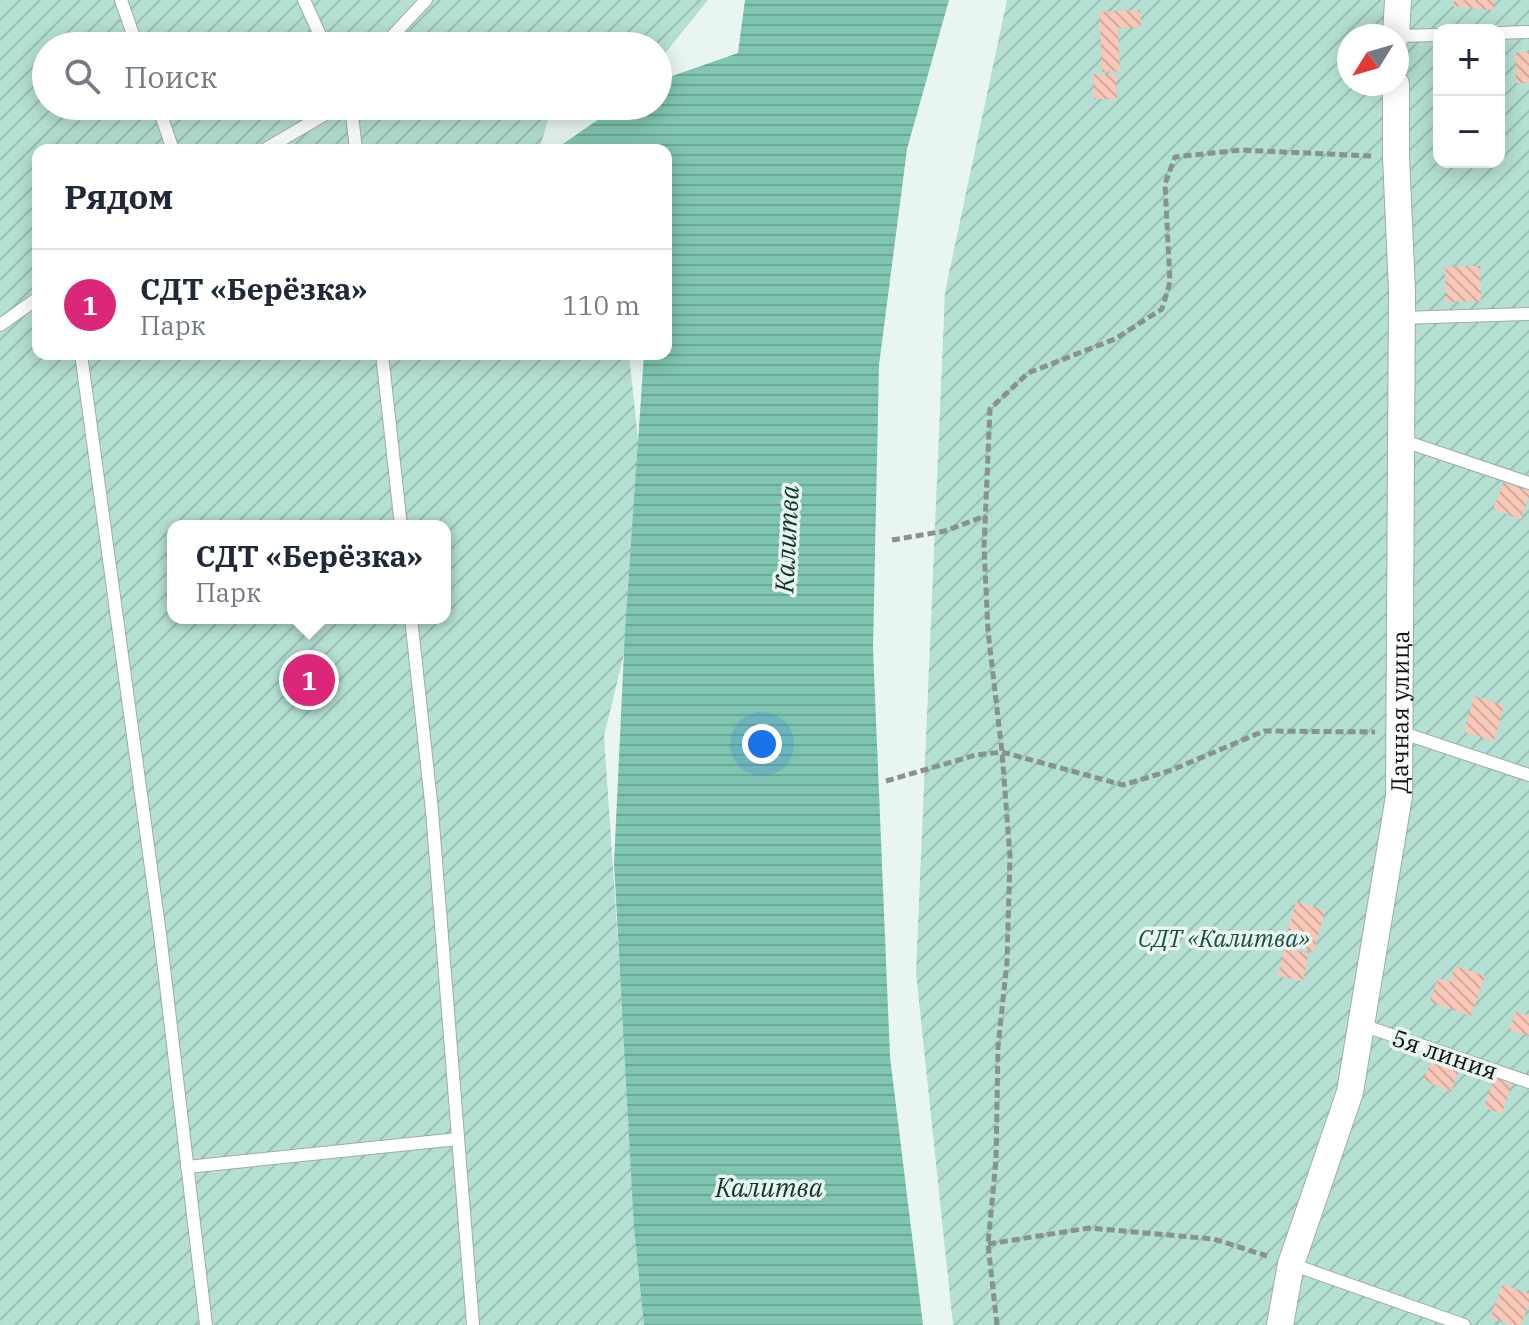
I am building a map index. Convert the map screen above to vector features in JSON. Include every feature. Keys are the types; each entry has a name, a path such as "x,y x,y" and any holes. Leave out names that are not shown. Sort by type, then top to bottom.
{"street":[{"path":"1397,24 1398,0"},
{"name":"Дачная улица","path":"1280,1325 1291,1264 1350,1092 1399,796 1402,318 1396,96"}],"lane":[{"path":"121,0 132,32"},
{"path":"304,0 319,32"},
{"path":"396,32 426,0"},
{"path":"1505,33 1529,32"},
{"path":"1409,36 1433,35"},
{"path":"163,120 171,144"},
{"path":"274,144 315,120"},
{"path":"353,120 355,144"},
{"path":"0,325 32,302"},
{"path":"1402,318 1529,314"},
{"path":"82,360 160,934 206,1325"},
{"path":"383,360 400,520"},
{"path":"1401,440 1529,483"},
{"path":"412,624 432,811 473,1325"},
{"path":"1400,732 1529,775"},
{"name":"5я линия","path":"1362,1025 1529,1082"},
{"path":"187,1167 458,1139"},
{"path":"1291,1264 1464,1325"}],"path":[{"path":"997,1325 988,1244 996,1160 998,1047 1007,962 1010,856 988,631 984,547 990,409 1028,373 1115,339 1162,309 1170,282 1165,184 1175,157 1241,150 1396,157"},
{"path":"892,540 945,531 985,516"},
{"path":"886,781 976,755 1002,752 1123,785 1172,770 1264,731 1400,732"},
{"path":"988,1244 1089,1228 1214,1239 1291,1264"}],"green space":[{"path":"0,0 708,0 672,45 672,32 32,32 32,120 548,120 541,144 32,144 32,360 630,360 647,526 631,625 604,736 633,1162 653,1325 0,1325"},
{"name":"СДТ «Калитва»","path":"1007,0 1529,0 1529,1325 953,1325 916,973 945,292"}],"water":[{"name":"Калитва","path":"745,0 949,0 907,149 879,365 873,648 890,1057 923,1325 644,1325 634,1227 614,863 625,631 644,360 672,360 672,144 563,144 598,120 672,120 672,76 738,53"}],"building":[{"path":"1454,0 1495,0 1494,10 1453,6"},
{"path":"1140,10 1141,27 1118,28 1120,71 1102,72 1099,12"},
{"path":"1529,52 1529,83 1516,83 1515,53"},
{"path":"1093,74 1117,74 1117,99 1094,99"},
{"path":"1480,266 1481,301 1446,302 1445,267"},
{"path":"1504,481 1529,490 1521,519 1493,509"},
{"path":"1474,696 1504,706 1494,741 1464,732"},
{"path":"1296,902 1325,910 1314,952 1284,943"},
{"path":"1284,948 1309,953 1303,981 1278,976"},
{"path":"1455,966 1485,976 1471,1016 1430,1002 1438,978 1450,982"},
{"path":"1516,1011 1529,1016 1529,1036 1509,1029"},
{"path":"1433,1057 1460,1068 1451,1092 1423,1080"},
{"path":"1494,1077 1512,1084 1502,1114 1484,1107"},
{"path":"1503,1284 1529,1294 1529,1304 1521,1325 1510,1325 1490,1317"}],"place":[{"name":"СДТ «Берёзка»","path":"309,680"}]}
